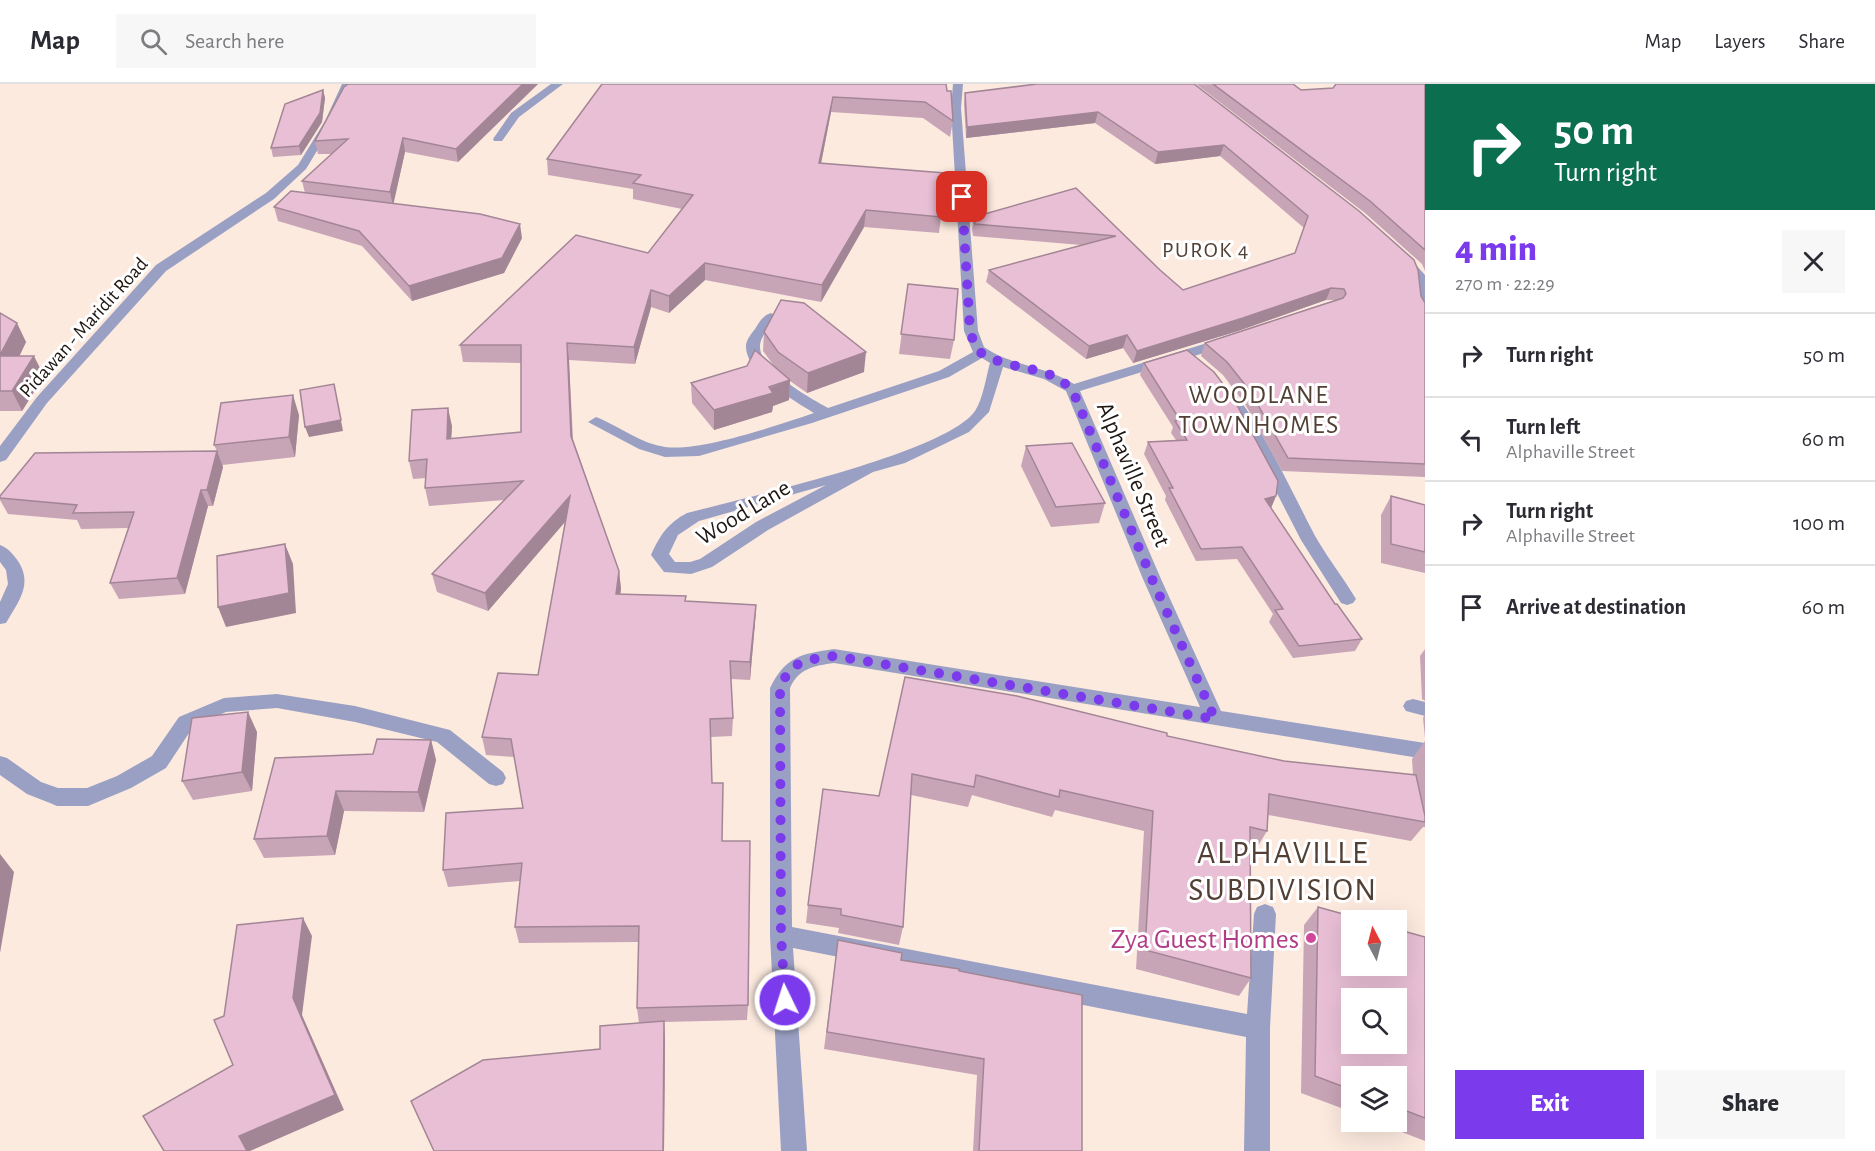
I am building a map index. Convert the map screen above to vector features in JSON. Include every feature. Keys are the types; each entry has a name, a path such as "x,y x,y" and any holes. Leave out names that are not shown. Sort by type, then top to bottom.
{"street":[{"name":"Pidawan - Maridit Road","path":"0,457 23,424 161,268 276,197 302,167 330,121 346,84"},
{"path":"498,139 515,115 558,84"},
{"path":"596,422 644,446 664,452 682,453 725,445 944,374 981,353 970,331 956,108 958,84"},
{"path":"1393,248 1415,269 1422,280 1420,300 1425,311"},
{"path":"771,317 758,333 753,344 756,358 779,382 826,413"},
{"path":"1072,389 1244,336"},
{"name":"Alphaville Street","path":"981,353 1046,373 1072,389 1152,579 1215,719"},
{"path":"1186,354 1205,370 1236,405 1300,524 1347,599"},
{"name":"Wood Lane","path":"866,471 762,526 706,563 691,568 670,568 660,555 669,532 680,523 693,517 866,471 899,460 964,429 982,412 998,360"},
{"path":"0,550 16,569 18,583 0,618"},
{"path":"794,1151 781,935 780,688 787,671 807,659 834,656 1425,751"},
{"path":"0,764 34,788 57,797 88,797 124,782 159,762 186,722 224,705 277,701 355,714 443,736 496,778"},
{"path":"1257,1151 1258,1028 1265,914"},
{"path":"781,935 1258,1028"}],"building":[{"path":"348,84 523,84 456,149 403,138 390,192 302,181 348,139 315,141 344,87"},
{"path":"602,84 946,84 947,91 951,91 953,121 925,102 833,97 819,163 945,173 941,217 866,210 822,285 705,263 669,296 651,290 634,347 567,343 571,436 619,571 616,594 686,596 685,601 756,605 750,662 730,661 733,718 710,719 712,783 723,783 722,841 750,841 748,1005 637,1008 639,926 515,927 522,863 443,870 446,813 523,808 511,739 482,737 498,673 538,675 570,496 485,593 432,574 523,481 425,488 427,459 409,461 412,410 448,408 447,439 521,432 521,345 460,345 576,235 648,253 693,195 633,183 641,175 547,159"},
{"path":"1037,84 1194,84 1359,211 1414,260 1418,270 1421,296 1425,303 1425,464 1288,458 1250,391 1227,362 1205,343 1343,298 1346,294 1344,289 1331,288 1137,351 1127,335 1089,346 989,270 1116,236 975,224 974,217 1076,188 1183,290 1295,253 1308,216 1224,145 1158,152 1098,112 967,127 965,93"},
{"path":"1213,84 1293,84 1301,90 1333,88 1336,84 1425,84 1425,250 1370,201"},
{"path":"323,90 320,113 299,146 271,148 285,104"},
{"path":"291,191 480,214 520,224 502,258 409,286 359,231 274,207"},
{"path":"908,284 958,289 954,340 901,334"},
{"path":"781,300 804,303 866,352 808,373 778,352 764,332"},
{"path":"0,313 17,323 0,355"},
{"path":"755,350 790,380 769,387 773,393 714,410 691,383 747,366"},
{"path":"1187,350 1214,372 1232,396 1278,481 1276,496 1265,499 1335,604 1362,639 1299,646 1275,610 1283,609 1242,547 1201,549 1169,488 1173,488 1148,442 1187,440 1175,421 1180,420 1144,363"},
{"path":"0,356 34,356 12,391 0,391"},
{"path":"334,384 341,420 305,427 300,390"},
{"path":"293,395 289,437 214,445 221,403"},
{"path":"1072,443 1105,503 1056,507 1026,446"},
{"path":"217,451 207,490 201,490 177,578 110,583 134,512 73,513 77,505 0,498 35,453"},
{"path":"1391,496 1425,505 1425,552 1391,544"},
{"path":"285,544 289,593 218,607 217,556"},
{"path":"905,677 1017,696 1167,733 1167,736 1284,761 1416,775 1425,822 1269,794 1267,831 1250,827 1251,978 1145,950 1153,811 1060,790 1059,797 976,775 974,787 912,774 903,927 841,915 841,909 808,905 823,789 879,796"},
{"path":"248,712 242,772 182,781 192,718"},
{"path":"377,739 431,740 418,792 336,791 327,836 254,839 275,758 373,754"},
{"path":"1318,907 1341,913 1341,976 1407,976 1407,932 1425,937 1425,1118 1407,1111 1407,1066 1341,1066 1341,1086 1315,1076"},
{"path":"303,918 293,998 335,1095 239,1136 247,1151 164,1151 143,1116 233,1065 214,1020 224,1016 237,925"},
{"path":"838,940 902,953 901,960 959,969 959,971 1082,995 1082,1151 979,1151 984,1059 827,1032"},
{"path":"664,1021 663,1151 434,1151 411,1101 483,1060 600,1049 600,1026"}],"place":[{"name":"Zya Guest Homes","path":"1311,938"}],"district":[{"name":"PUROK 4","path":"1206,249"},
{"name":"WOODLANE TOWNHOMES","path":"1259,409"},
{"name":"ALPHAVILLE SUBDIVISION","path":"1283,870"}],"route":[{"path":"785,1000 781,935 780,688 787,671 807,659 834,656 1215,719 1152,579 1072,389 1046,373 998,360 981,353 976,347 970,331 962,197"}]}
